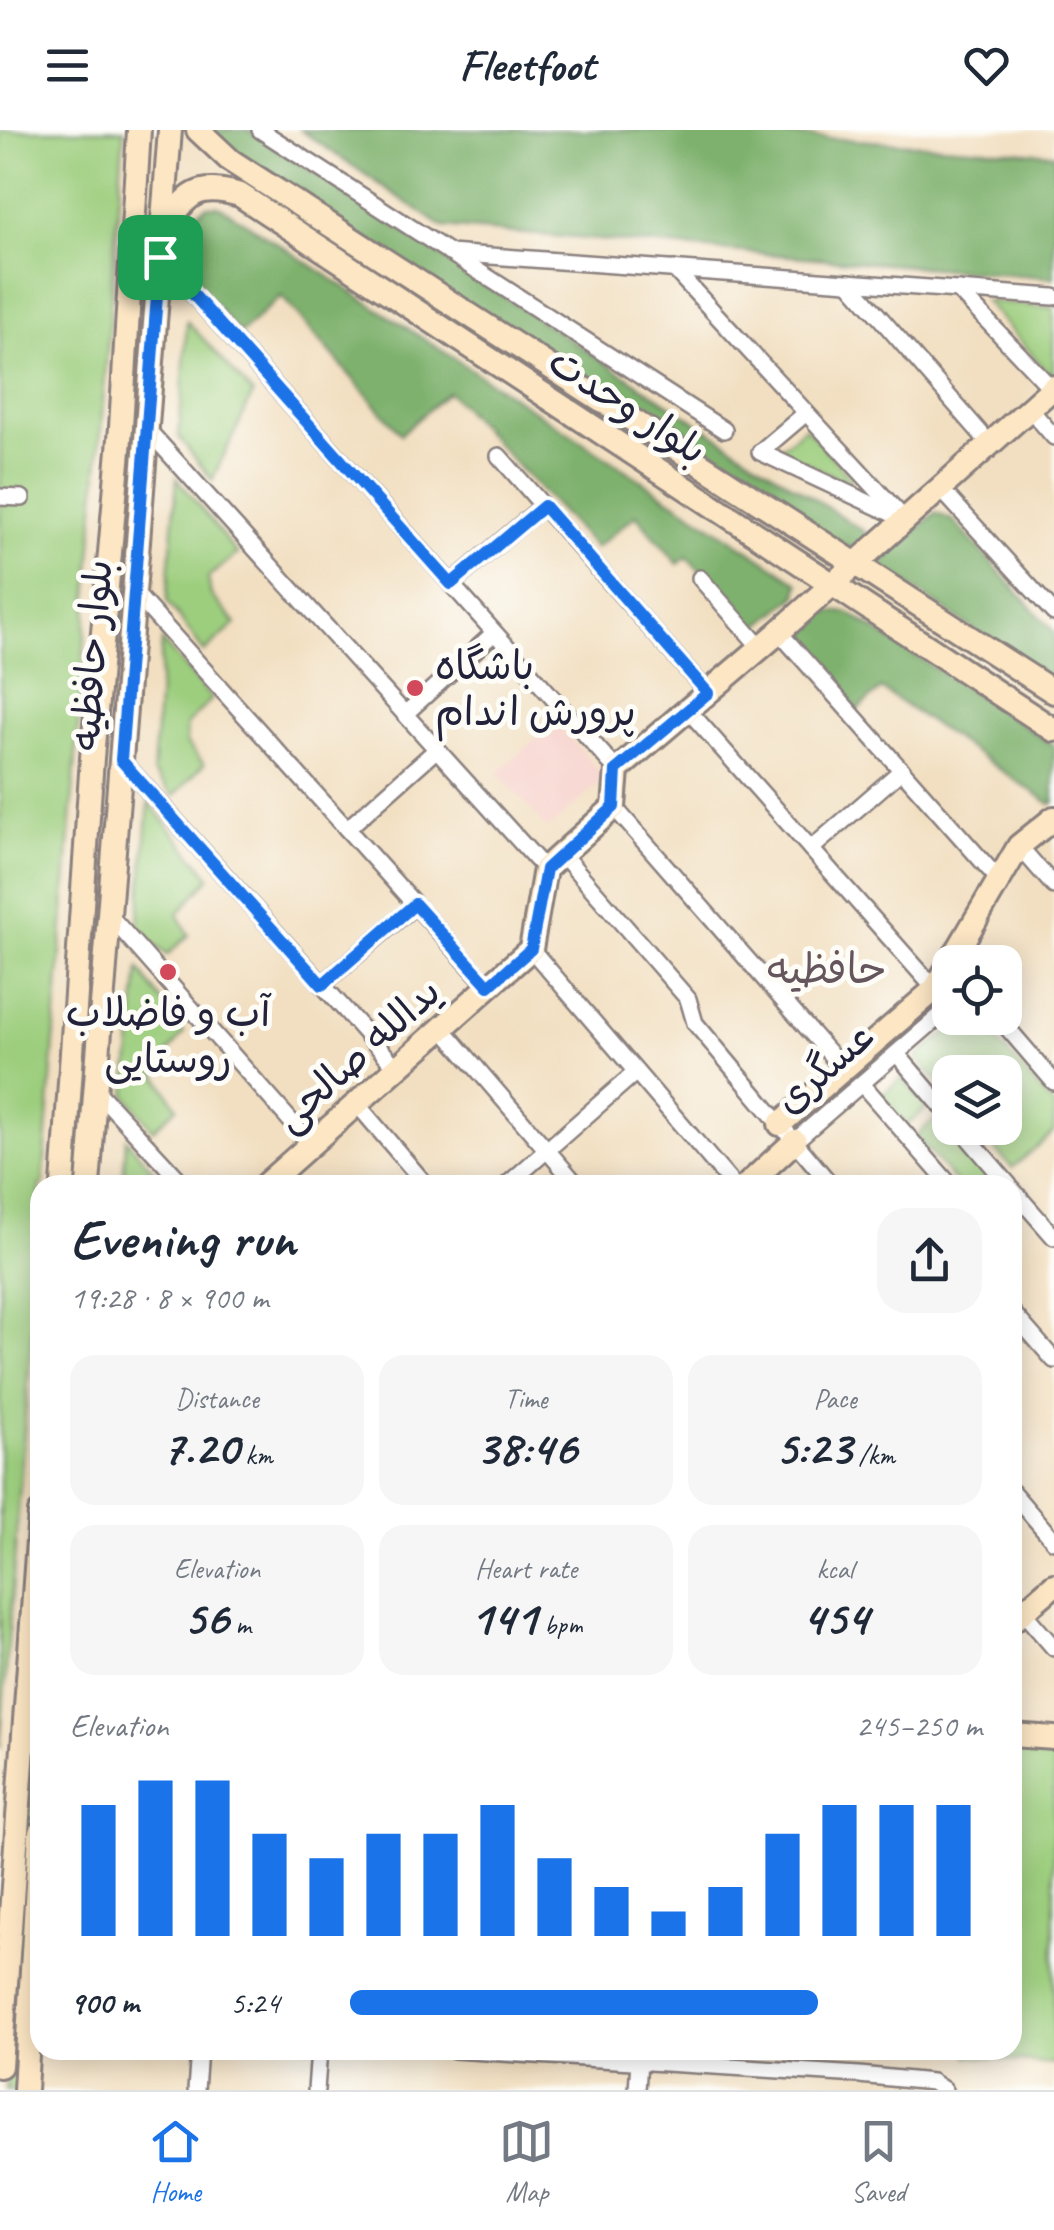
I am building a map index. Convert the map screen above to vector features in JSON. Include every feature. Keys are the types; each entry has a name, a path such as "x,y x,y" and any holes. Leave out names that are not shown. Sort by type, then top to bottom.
{"street":[{"name":"بلوار حافظیه","path":"64,1175 139,130"},
{"name":"بلوار حافظیه","path":"89,1175 170,130"},
{"name":"بلوار وحدت","path":"198,130 231,161 1054,692"},
{"path":"260,130 724,430"},
{"name":"بلوار وحدت","path":"163,230 197,192 213,189 240,196 1054,730"},
{"path":"449,253 1054,297"},
{"path":"160,257 616,770 614,807 554,862 531,949 725,1175"},
{"path":"674,270 905,520"},
{"path":"850,282 990,444"},
{"path":"616,770 779,632 1053,388 958,290"},
{"path":"1030,409 1054,437"},
{"path":"806,413 760,452 905,520"},
{"path":"146,428 437,750 688,999 695,1022 822,1175"},
{"path":"499,456 708,693"},
{"path":"940,488 1054,613"},
{"path":"0,496 22,498"},
{"path":"451,584 544,506"},
{"path":"700,578 760,647"},
{"path":"134,592 489,986"},
{"path":"405,714 494,632"},
{"path":"779,632 998,880"},
{"path":"688,710 932,987"},
{"path":"346,829 437,750"},
{"path":"92,758 121,760 397,1068"},
{"path":"811,848 902,770"},
{"path":"614,807 941,1175"},
{"name":"عسگری","path":"967,945 1019,846 1054,818"},
{"path":"1019,846 1054,886"},
{"path":"322,985 415,904"},
{"path":"109,915 311,1144"},
{"name":"یدالله صالحی","path":"276,1175 531,949"},
{"name":"عسگری","path":"754,1175 787,1132 932,1007"},
{"name":"عسگری","path":"873,1059 896,1054 932,1010"},
{"path":"442,1028 568,1175"},
{"path":"1014,1035 1054,1082"},
{"path":"896,1054 932,1095"},
{"path":"518,1175 636,1072"},
{"path":"96,1089 175,1175"},
{"path":"356,1104 417,1175"},
{"path":"973,1145 997,1175"},
{"path":"1022,1203 1054,1236"},
{"path":"1022,1323 1054,1360"},
{"path":"1022,1504 1054,1541"},
{"path":"1022,1613 1054,1585"},
{"path":"1022,1620 1054,1648"},
{"path":"0,2066 30,1651"},
{"path":"1022,1736 1054,1738"},
{"path":"26,2090 30,2059"},
{"path":"196,2090 199,2060"},
{"path":"316,2090 318,2060"},
{"path":"622,2060 932,2082 944,2090"},
{"path":"637,2090 639,2061"},
{"path":"798,2090 800,2072"}],"shaded area":[{"path":"555,722 606,778 548,829 497,773"}],"green space":[{"path":"0,130 124,130 44,1175 30,1175 30,1356 0,1749"},
{"path":"206,130 248,130 868,534 858,549 840,546 229,151"},
{"path":"300,130 712,130 1054,154 1054,278 443,227"},
{"path":"206,206 226,210 799,583 797,595 754,630 687,557 678,564 636,515 595,548 448,392 401,434 281,296 240,334 182,267 191,219"},
{"path":"985,301 1054,308 1053,378"},
{"path":"187,321 253,394 212,480 179,437"},
{"path":"805,427 852,479 849,483 778,450"},
{"path":"177,478 237,554 208,577 211,595 236,624 204,652 167,601"},
{"path":"935,513 953,520 1054,632 1054,685 879,565"},
{"path":"828,611 849,613 1054,745 1054,802 1051,804 881,689 857,710 795,634"},
{"path":"162,641 212,699 187,724 186,743 204,764 174,796 153,773"},
{"path":"149,802 210,877 178,914 189,935 167,955 138,930"},
{"path":"139,969 184,1033 154,1070 177,1107 153,1130 126,1095"},
{"path":"944,1035 992,1035 1009,1055 932,1055 932,1075 917,1058"},
{"path":"1022,1069 1054,1106 1054,1132 1012,1168 992,1145 1022,1145"},
{"path":"902,1078 927,1108 907,1125 882,1095"},
{"path":"932,1122 932,1145 966,1145 991,1175 949,1175 916,1136"},
{"path":"126,1139 157,1175 124,1175"},
{"path":"1022,1752 1054,1754 1054,2064 1011,2060 1022,2060"},
{"path":"30,1755 30,1893 18,2090 6,2090"}],"place":[{"name":"باشگاه پرورش اندام","path":"415,688"},
{"name":"آب و فاضلاب روستایی","path":"168,972"}],"district":[{"name":"حافظیه","path":"827,968"}],"route":[{"path":"160,257 451,584 544,506 708,693 616,770 614,807 546,869 531,949 489,986 415,904 322,985 121,760 160,257"}]}
